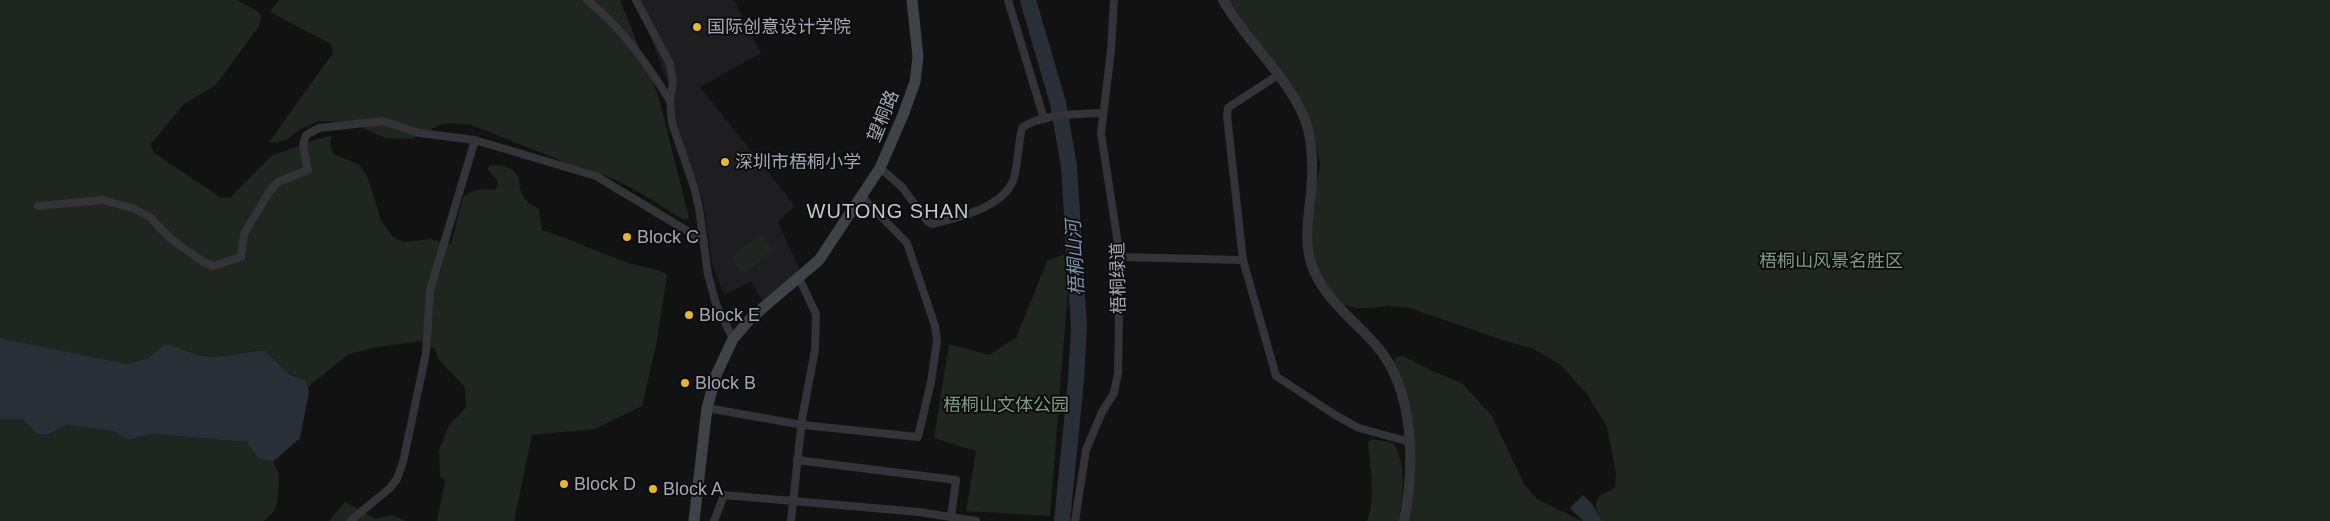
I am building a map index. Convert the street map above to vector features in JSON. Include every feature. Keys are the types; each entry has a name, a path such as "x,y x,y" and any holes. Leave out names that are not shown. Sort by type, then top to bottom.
{"main road":[{"name":"望桐路","path":"694,521 707,408 716,375 733,339 750,318 819,260 880,168 915,82 918,57 912,0"}],"street":[{"path":"587,0 631,42 648,64 670,101"},
{"path":"636,0 670,64 673,82 670,101 672,123 694,187 708,275 716,304 733,339"},
{"path":"1008,0 1047,119"},
{"name":"梧桐绿道","path":"1075,521 1086,450 1102,412 1114,393 1118,373 1120,257 1101,133 1111,51 1114,0"},
{"path":"1223,0 1243,31 1278,75 1302,113 1311,148 1313,165 1307,243 1309,258 1315,273 1334,302 1375,344 1389,364 1398,382 1406,413 1410,442 1404,521"},
{"path":"1278,75 1228,108 1227,116 1243,260 1276,376 1334,415 1359,428 1410,442"},
{"path":"880,168 902,187 927,221 932,224 966,216 983,208 1006,192 1014,178 1022,128 1028,123 1074,115 1103,113"},
{"path":"38,206 103,200 135,209 151,218 171,239 203,262 213,266 241,257 244,234 269,192 278,182 308,170 303,145 306,135 319,128 383,122 420,134 475,140 596,176 704,241"},
{"path":"350,521 390,488 400,471 426,353 430,290 475,140"},
{"path":"707,408 802,424 918,437 932,382 937,341 935,326 907,243 861,196"},
{"path":"1120,257 1243,260"},
{"path":"791,521 802,424 815,350 816,314 799,278"},
{"path":"797,460 956,480 951,517"},
{"path":"714,521 724,494 919,512 976,521"}],"shaded area":[{"name":"深圳市梧桐小学","path":"637,0 734,0 761,53 700,87 795,206 778,222 800,271 764,304 751,281 724,295 712,264 703,200 676,124 673,98"},
{"path":"0,338 128,364 146,359 166,344 207,356 265,351 291,375 306,380 309,392 300,438 273,462 259,459 247,442 152,434 127,440 113,431 67,425 49,434 37,434 23,419 0,419"},
{"path":"1583,495 1592,504 1602,521 1583,521 1570,508"}],"green space":[{"path":"0,0 237,0 259,12 261,17 259,26 216,85 184,104 150,145 154,153 220,197 230,198 271,156 317,139 332,136 330,144 333,154 358,164 367,175 381,220 393,237 404,242 430,239 451,244 463,197 478,190 494,190 498,186 497,180 488,170 489,166 497,165 509,168 518,176 520,190 524,198 539,209 542,230 623,261 667,275 657,340 642,406 595,429 532,435 514,521 437,521 445,481 440,476 439,450 449,425 466,407 465,387 438,359 435,349 422,341 378,347 349,354 308,387 306,380 292,375 265,351 209,356 166,344 146,359 128,364 0,338"},
{"path":"279,0 620,0 658,95 689,218 684,220 631,188 603,174 574,166 472,125 451,123 439,125 413,139 386,138 349,122 319,121 299,130 287,140 269,142 333,53 331,44 270,11"},
{"name":"梧桐山风景名胜区","path":"1226,0 2330,0 2330,521 1602,521 1596,509 1598,497 1615,488 1616,473 1607,427 1587,394 1561,365 1532,348 1502,340 1410,308 1388,306 1356,308 1338,303 1322,284 1307,243 1320,164 1315,140"},
{"path":"761,234 773,250 743,274 731,258"},
{"name":"梧桐山文体公园","path":"1065,254 1069,276 1050,516 966,511 976,451 934,438 949,344 989,355 1016,338 1047,261"},
{"path":"1403,356 1432,371 1462,383 1492,416 1524,484 1537,499 1582,521 1409,521 1413,436 1394,363 1396,357"},
{"path":"0,419 23,419 49,434 67,425 113,431 127,440 152,434 248,442 259,459 273,462 279,474 276,509 264,521 0,521"},
{"path":"1372,439 1393,443 1401,461 1403,481 1399,521 1367,521 1372,493 1368,443"},
{"path":"345,502 376,519 392,515 406,521 329,521"}],"waterway":[{"name":"梧桐山河","path":"1028,0 1058,103 1069,166 1079,327 1076,381 1062,521"}],"place":[{"name":"国际创意设计学院","path":"697,27"},
{"name":"深圳市梧桐小学","path":"725,162"},
{"name":"Block C","path":"627,237"},
{"name":"Block E","path":"689,315"},
{"name":"Block B","path":"685,383"},
{"name":"Block D","path":"564,484"},
{"name":"Block A","path":"653,489"}],"district":[{"name":"WUTONG SHAN","path":"888,211"}]}
